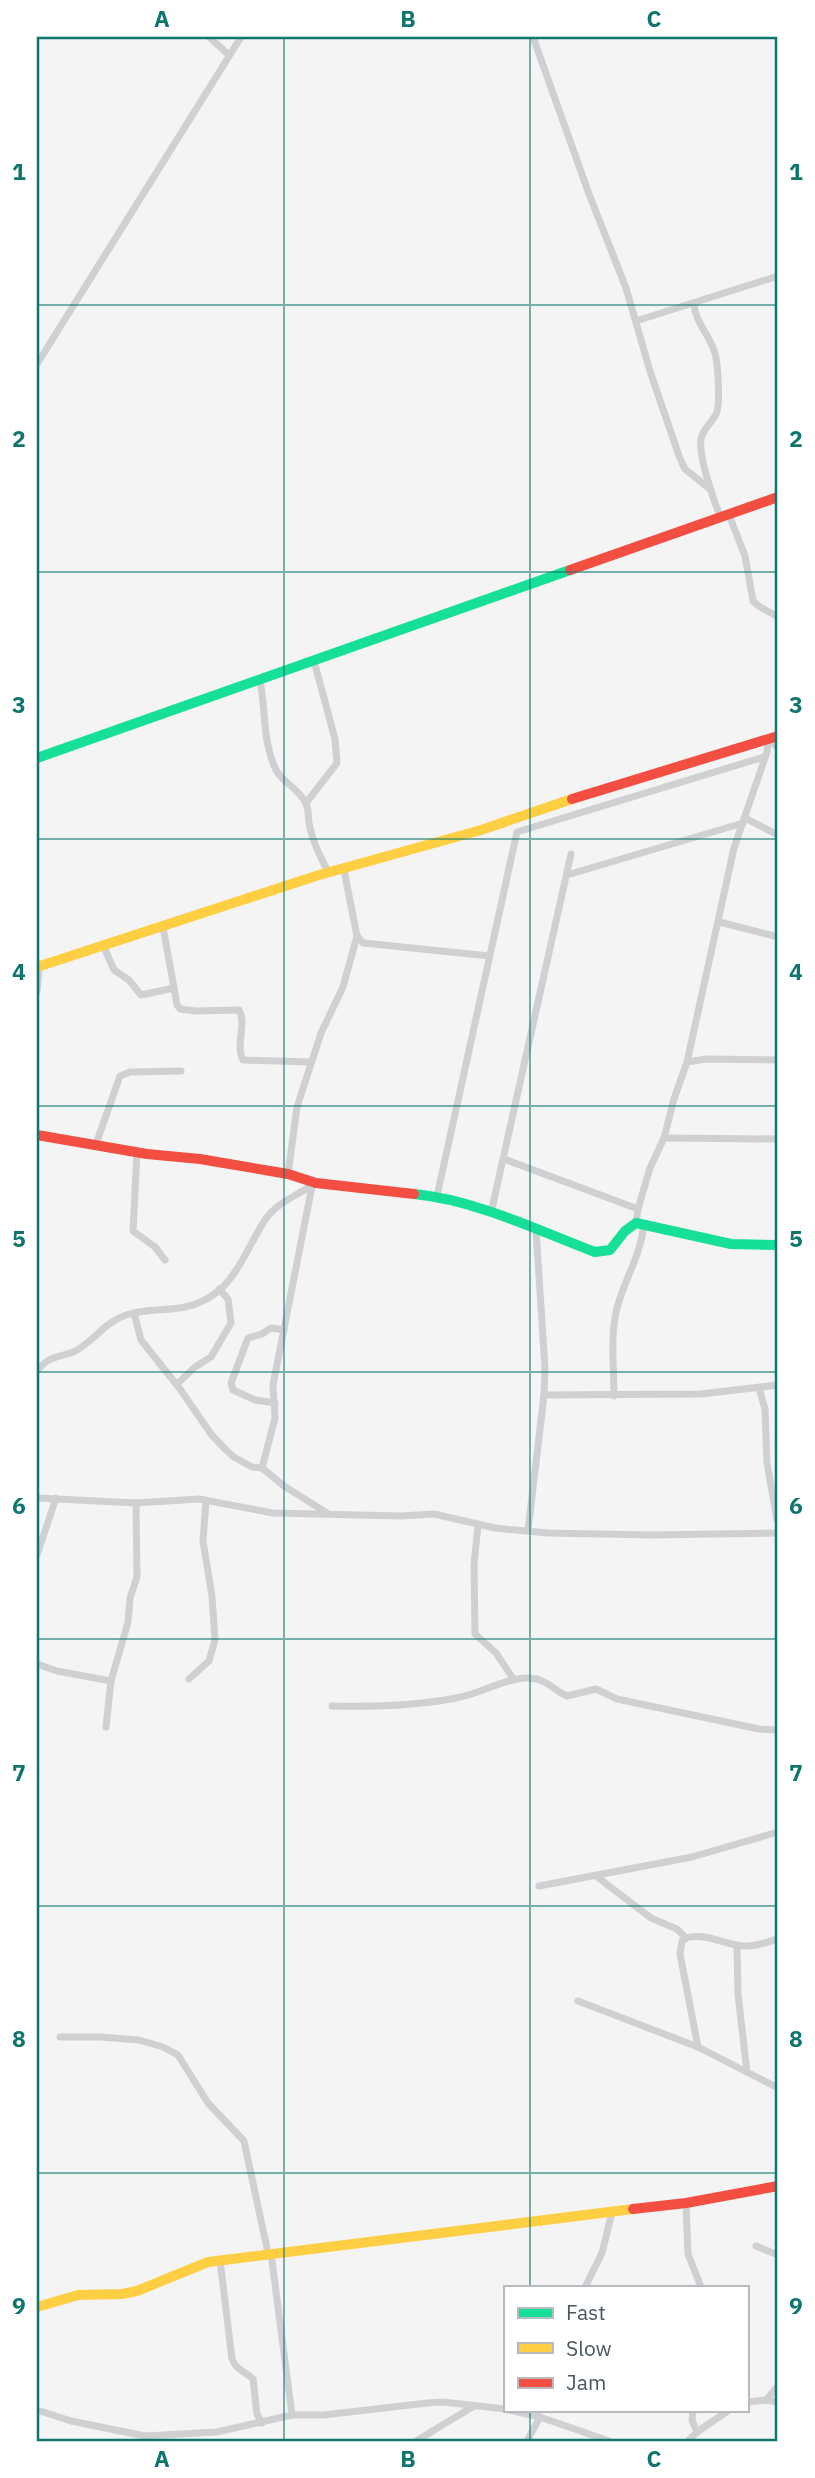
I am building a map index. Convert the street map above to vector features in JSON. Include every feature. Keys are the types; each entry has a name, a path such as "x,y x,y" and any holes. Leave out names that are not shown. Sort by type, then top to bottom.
{"street":[{"path":"209,37 229,55"},
{"path":"37,364 242,37"},
{"path":"533,37 626,288 678,456 685,469 711,490"},
{"path":"636,321 778,276"},
{"path":"694,303 696,318 711,343 716,359 718,408 700,441 711,490 745,556 753,601 778,617"},
{"path":"37,758 778,498"},
{"path":"306,803 337,763 335,739 314,661"},
{"path":"260,680 264,699 263,726 275,768 306,803 316,848 329,873"},
{"path":"773,738 778,748"},
{"path":"614,1396 613,1341 616,1312 623,1286 637,1258 640,1224 638,1209 650,1168 664,1138 687,1062 734,848 773,738"},
{"path":"37,991 37,967 377,858 773,738"},
{"path":"517,832 764,758"},
{"path":"437,1196 517,832 512,819"},
{"path":"567,876 744,821 778,835"},
{"path":"491,1213 571,854"},
{"path":"344,870 360,941 367,944 490,956"},
{"path":"719,922 778,937"},
{"path":"163,927 177,1005 180,1009 235,1009 242,1012 240,1054 243,1060 310,1062"},
{"path":"288,1174 293,1122 310,1062 343,987 358,936"},
{"path":"103,946 114,970 129,980 141,995 174,988"},
{"path":"692,1043 701,1056 707,1059"},
{"path":"687,1062 707,1059 778,1060"},
{"path":"96,1144 120,1076 130,1072 181,1071"},
{"path":"37,1135 288,1174 314,1184 437,1196 606,1253 613,1250 626,1228 640,1224 731,1244 778,1245"},
{"path":"664,1138 778,1139"},
{"path":"137,1152 133,1230 155,1248 165,1261"},
{"path":"504,1159 638,1209"},
{"path":"37,1371 49,1358 73,1352 112,1321 134,1313 188,1306 198,1303 219,1289 252,1245 265,1219 276,1208 314,1184"},
{"path":"262,1468 275,1418 272,1390 314,1184"},
{"path":"528,1530 545,1367 536,1230"},
{"path":"177,1384 195,1367 211,1357 231,1323 229,1299 219,1289"},
{"path":"134,1313 141,1340 225,1449 252,1467 262,1468 284,1486 328,1514"},
{"path":"275,1403 255,1400 233,1390 231,1383 248,1338 271,1328 284,1330"},
{"path":"544,1395 701,1394 778,1385"},
{"path":"37,1498 136,1503 178,1499 206,1501 273,1513 444,1515 478,1525 562,1533 652,1535 775,1532 778,1519 768,1463 765,1409 759,1388"},
{"path":"37,1555 56,1498"},
{"path":"189,1679 209,1661 215,1640 212,1596 203,1541 206,1501"},
{"path":"106,1727 111,1681 128,1622 130,1598 137,1577 136,1503"},
{"path":"478,1525 474,1565 475,1634 496,1653 514,1681"},
{"path":"37,1664 57,1671 111,1681"},
{"path":"332,1706 391,1707 458,1698 529,1678 549,1683 566,1696 596,1689 617,1699 759,1729 778,1730"},
{"path":"538,1886 692,1857 778,1832"},
{"path":"596,1876 652,1918 677,1929 686,1938"},
{"path":"698,2047 680,1954 682,1941 699,1937 737,1945 761,1944 778,1939"},
{"path":"737,1945 738,1994 747,2072"},
{"path":"578,2001 698,2047 778,2088"},
{"path":"60,2038 139,2040 178,2055 208,2103 244,2141 269,2253 292,2416"},
{"path":"37,2306 78,2295 137,2291 191,2267 220,2260 686,2203 778,2186"},
{"path":"686,2203 688,2254 701,2286"},
{"path":"586,2286 602,2253 612,2212"},
{"path":"756,2246 778,2255"},
{"path":"220,2260 232,2359 235,2367 253,2379 257,2414 262,2423"},
{"path":"766,2400 778,2386"},
{"path":"748,2402 778,2402"},
{"path":"37,2410 71,2421 145,2436 217,2432 292,2416 427,2403 504,2409"},
{"path":"416,2441 474,2406"},
{"path":"519,2412 609,2441"},
{"path":"693,2412 693,2424 697,2432"},
{"path":"688,2441 726,2412"},
{"path":"527,2441 540,2417"}],"traffic: fast":[{"path":"37,758 570,570"},
{"path":"414,1194 483,1209 595,1252 610,1250 625,1231 636,1223 731,1244 778,1245"}],"traffic: slow":[{"path":"37,967 319,875 481,830 572,799"},
{"path":"37,2307 78,2295 137,2291 208,2262 633,2209"}],"traffic: jam":[{"path":"570,570 778,497"},
{"path":"572,799 778,736"},
{"path":"37,1135 288,1174 316,1183 414,1194"},
{"path":"633,2209 686,2203 778,2186"}]}
